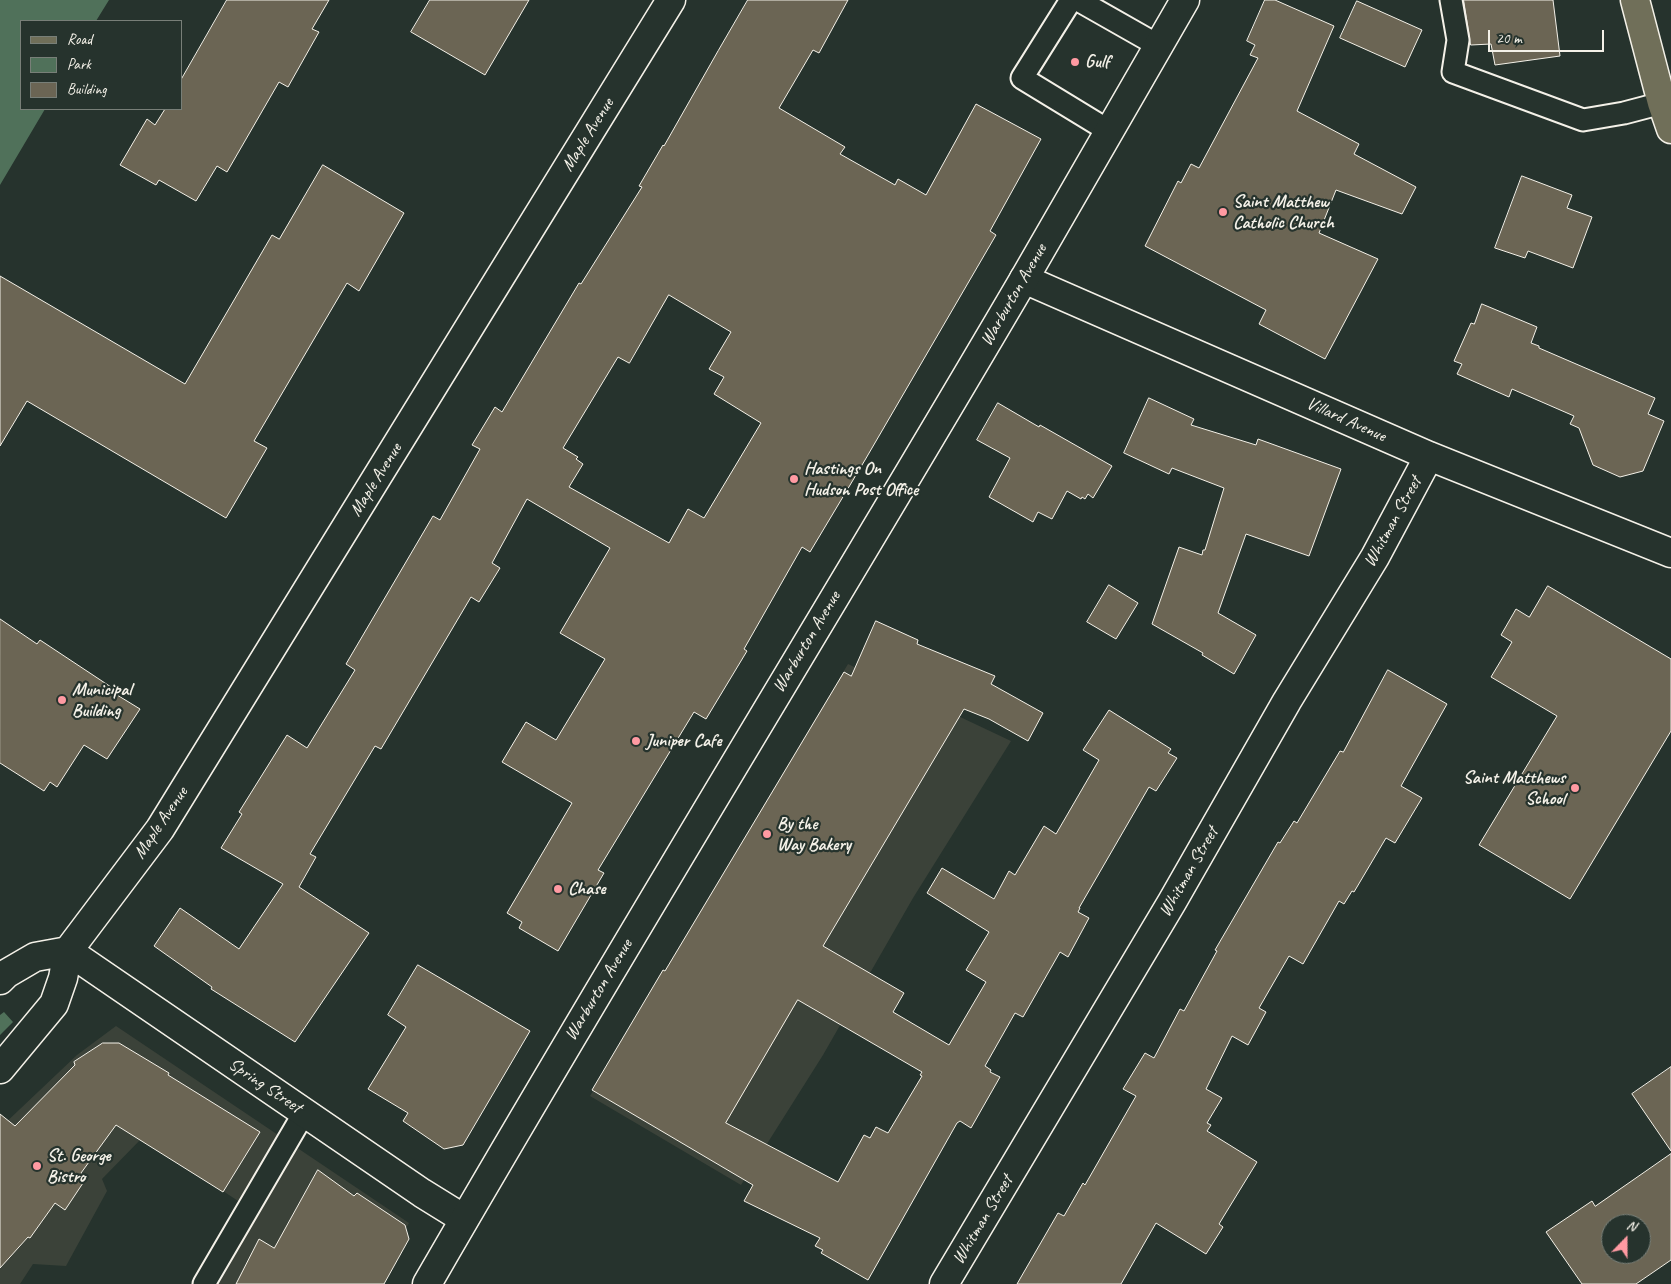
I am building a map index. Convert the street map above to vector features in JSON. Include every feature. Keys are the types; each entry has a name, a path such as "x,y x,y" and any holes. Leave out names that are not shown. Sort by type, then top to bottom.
{"main road":[{"path":"1635,0 1667,104 1671,129"}],"street":[{"name":"Maple Avenue","path":"68,951 166,821 671,0"},
{"name":"Warburton Avenue","path":"427,1284 655,895 1024,279 1185,0"},
{"name":"Villard Avenue","path":"1024,279 1429,456 1671,553"},
{"name":"Whitman Street","path":"944,1284 1172,902 1287,701 1375,557 1429,456"},
{"path":"0,980 6,974 34,957 68,951 63,978 54,1004 0,1069"},
{"name":"Spring Street","path":"68,951 422,1193 464,1219"}],"lane":[{"path":"1071,0 1022,78 1109,131"},
{"path":"1451,0 1458,40 1453,72 1583,120 1667,104"},
{"path":"1091,4 1159,46"},
{"path":"204,1284 304,1112"}],"shaded area":[{"path":"848,664 1011,741 913,898 823,1055 741,1185 590,1096"},
{"path":"116,1026 409,1223 374,1284 217,1284 258,1214 142,1138 102,1179 107,1191 66,1266 33,1264 20,1284 0,1284 0,1128 77,1055"}],"green space":[{"path":"0,0 109,0 97,20 20,20 20,110 44,110 0,185"},
{"path":"4,1012 13,1022 0,1035 0,1015"}],"building":[{"path":"227,0 329,0 312,29 319,32 288,87 279,82 227,172 217,166 196,201 159,180 156,185 120,165 147,119 155,125 164,110 182,110 182,78"},
{"path":"430,0 529,0 485,75 411,32"},
{"path":"748,0 848,0 819,53 813,50 779,108 845,147 840,154 895,185 898,179 926,195 976,104 1041,139 990,231 996,235 865,460 810,552 802,547 744,649 747,651 706,719 694,712 598,870 604,873 558,951 519,928 522,922 507,913 572,803 502,762 526,722 556,740 605,659 560,633 610,548 527,499 492,563 500,568 479,602 471,597 381,749 375,746 310,854 316,857 299,887 369,933 295,1042 211,989 212,987 154,946 180,908 239,949 283,884 221,848 242,814 239,812 287,735 307,748 355,670 346,664 433,516 440,520 480,449 472,445 495,407 502,412 579,283 581,284 642,187 639,186","holes":["669,295 731,332 709,369 724,377 714,394 761,423 704,518 688,509 669,543 569,487 583,464 576,459 578,457 563,448 618,357 629,363"]},
{"name":"Saint Matthew Catholic Church","path":"1265,0 1275,0 1334,26 1297,111 1359,144 1354,154 1416,187 1402,214 1336,190 1319,233 1378,259 1325,359 1259,324 1266,310 1145,246 1178,181 1181,183 1191,164 1199,168 1258,58 1250,55 1255,45 1247,41"},
{"path":"1464,0 1553,0 1560,56 1495,65 1491,44 1471,45"},
{"path":"1357,1 1422,30 1405,67 1340,38"},
{"path":"323,165 404,213 359,291 347,283 254,441 267,448 226,518 27,401 0,446 0,276 185,384 272,235 279,239"},
{"path":"1522,176 1572,195 1567,208 1592,217 1573,268 1528,251 1525,258 1495,248"},
{"path":"1482,304 1537,327 1531,343 1539,346 1539,348 1655,398 1648,414 1664,421 1643,471 1620,477 1593,465 1579,428 1570,424 1574,416 1512,389 1509,397 1457,374 1462,364 1454,361 1471,323 1474,324"},
{"path":"1149,398 1194,419 1191,425 1256,445 1258,439 1341,469 1309,556 1246,534 1218,613 1256,635 1234,674 1202,655 1203,653 1152,624 1179,547 1202,555 1203,550 1205,550 1224,488 1172,468 1169,474 1124,453"},
{"path":"998,403 1112,466 1093,498 1088,494 1085,499 1082,497 1081,499 1067,491 1052,519 1038,512 1033,522 989,497 1010,458 977,440"},
{"path":"1109,585 1138,603 1116,639 1087,622"},
{"name":"Saint Matthews School","path":"1548,586 1671,659 1671,731 1570,899 1479,845 1557,716 1491,677 1512,642 1501,635 1516,609 1529,617"},
{"name":"Municipal Building","path":"0,619 37,644 40,640 111,687 109,690 140,709 107,759 84,745 57,787 50,782 44,791 0,763"},
{"path":"876,621 918,640 917,644 995,676 991,684 1043,713 1028,741 989,719 964,709 823,946 904,993 893,1012 949,1045 986,982 966,970 989,932 927,893 942,868 994,899 1009,871 1015,875 1044,826 1056,834 1099,760 1083,750 1109,710 1171,749 1168,753 1177,758 1156,791 1149,787 1079,908 1078,912 1089,918 1068,957 1060,952 1023,1017 1015,1013 985,1066 991,1070 990,1072 1000,1077 971,1128 960,1121 957,1123 868,1280 821,1253 823,1250 815,1246 820,1238 744,1201 753,1185 592,1090 844,672 851,676","holes":["798,1000 922,1072 920,1075 922,1076 888,1133 876,1127 870,1138 864,1135 838,1182 726,1123"]},
{"path":"1388,670 1447,704 1401,786 1422,798 1395,843 1386,838 1354,892 1352,891 1344,904 1339,901 1303,964 1289,956 1259,1008 1266,1012 1248,1045 1232,1036 1206,1089 1222,1098 1207,1123 1211,1125 1207,1131 1257,1162 1219,1224 1223,1227 1206,1254 1156,1223 1121,1284 1017,1284 1058,1213 1064,1216 1083,1183 1085,1185 1136,1096 1123,1089 1145,1053 1154,1058 1180,1009 1184,1011 1217,951 1215,950 1278,842 1280,843 1294,821 1297,823 1340,751 1343,752"},
{"path":"418,965 530,1031 463,1145 444,1149 403,1121 408,1113 368,1089 406,1027 388,1015"},
{"path":"103,1043 119,1043 260,1132 223,1192 116,1125 81,1173 87,1177 65,1210 55,1203 30,1238 28,1237 0,1268 0,1114 15,1126 75,1065 74,1062"},
{"path":"1671,1067 1671,1151 1632,1094"},
{"path":"1671,1154 1671,1260 1636,1284 1582,1284 1546,1232 1592,1201 1595,1206"},
{"path":"318,1170 354,1196 357,1193 405,1225 409,1239 384,1284 236,1284 259,1239 274,1248"}],"place":[{"name":"Gulf","path":"1075,62"},
{"name":"Saint Matthew Catholic Church","path":"1223,212"},
{"name":"Hastings On Hudson Post Office","path":"794,479"},
{"name":"Municipal Building","path":"62,700"},
{"name":"Juniper Cafe","path":"636,741"},
{"name":"Saint Matthews School","path":"1575,788"},
{"name":"By the Way Bakery","path":"767,834"},
{"name":"Chase","path":"558,889"},
{"name":"St. George Bistro","path":"37,1166"}]}
